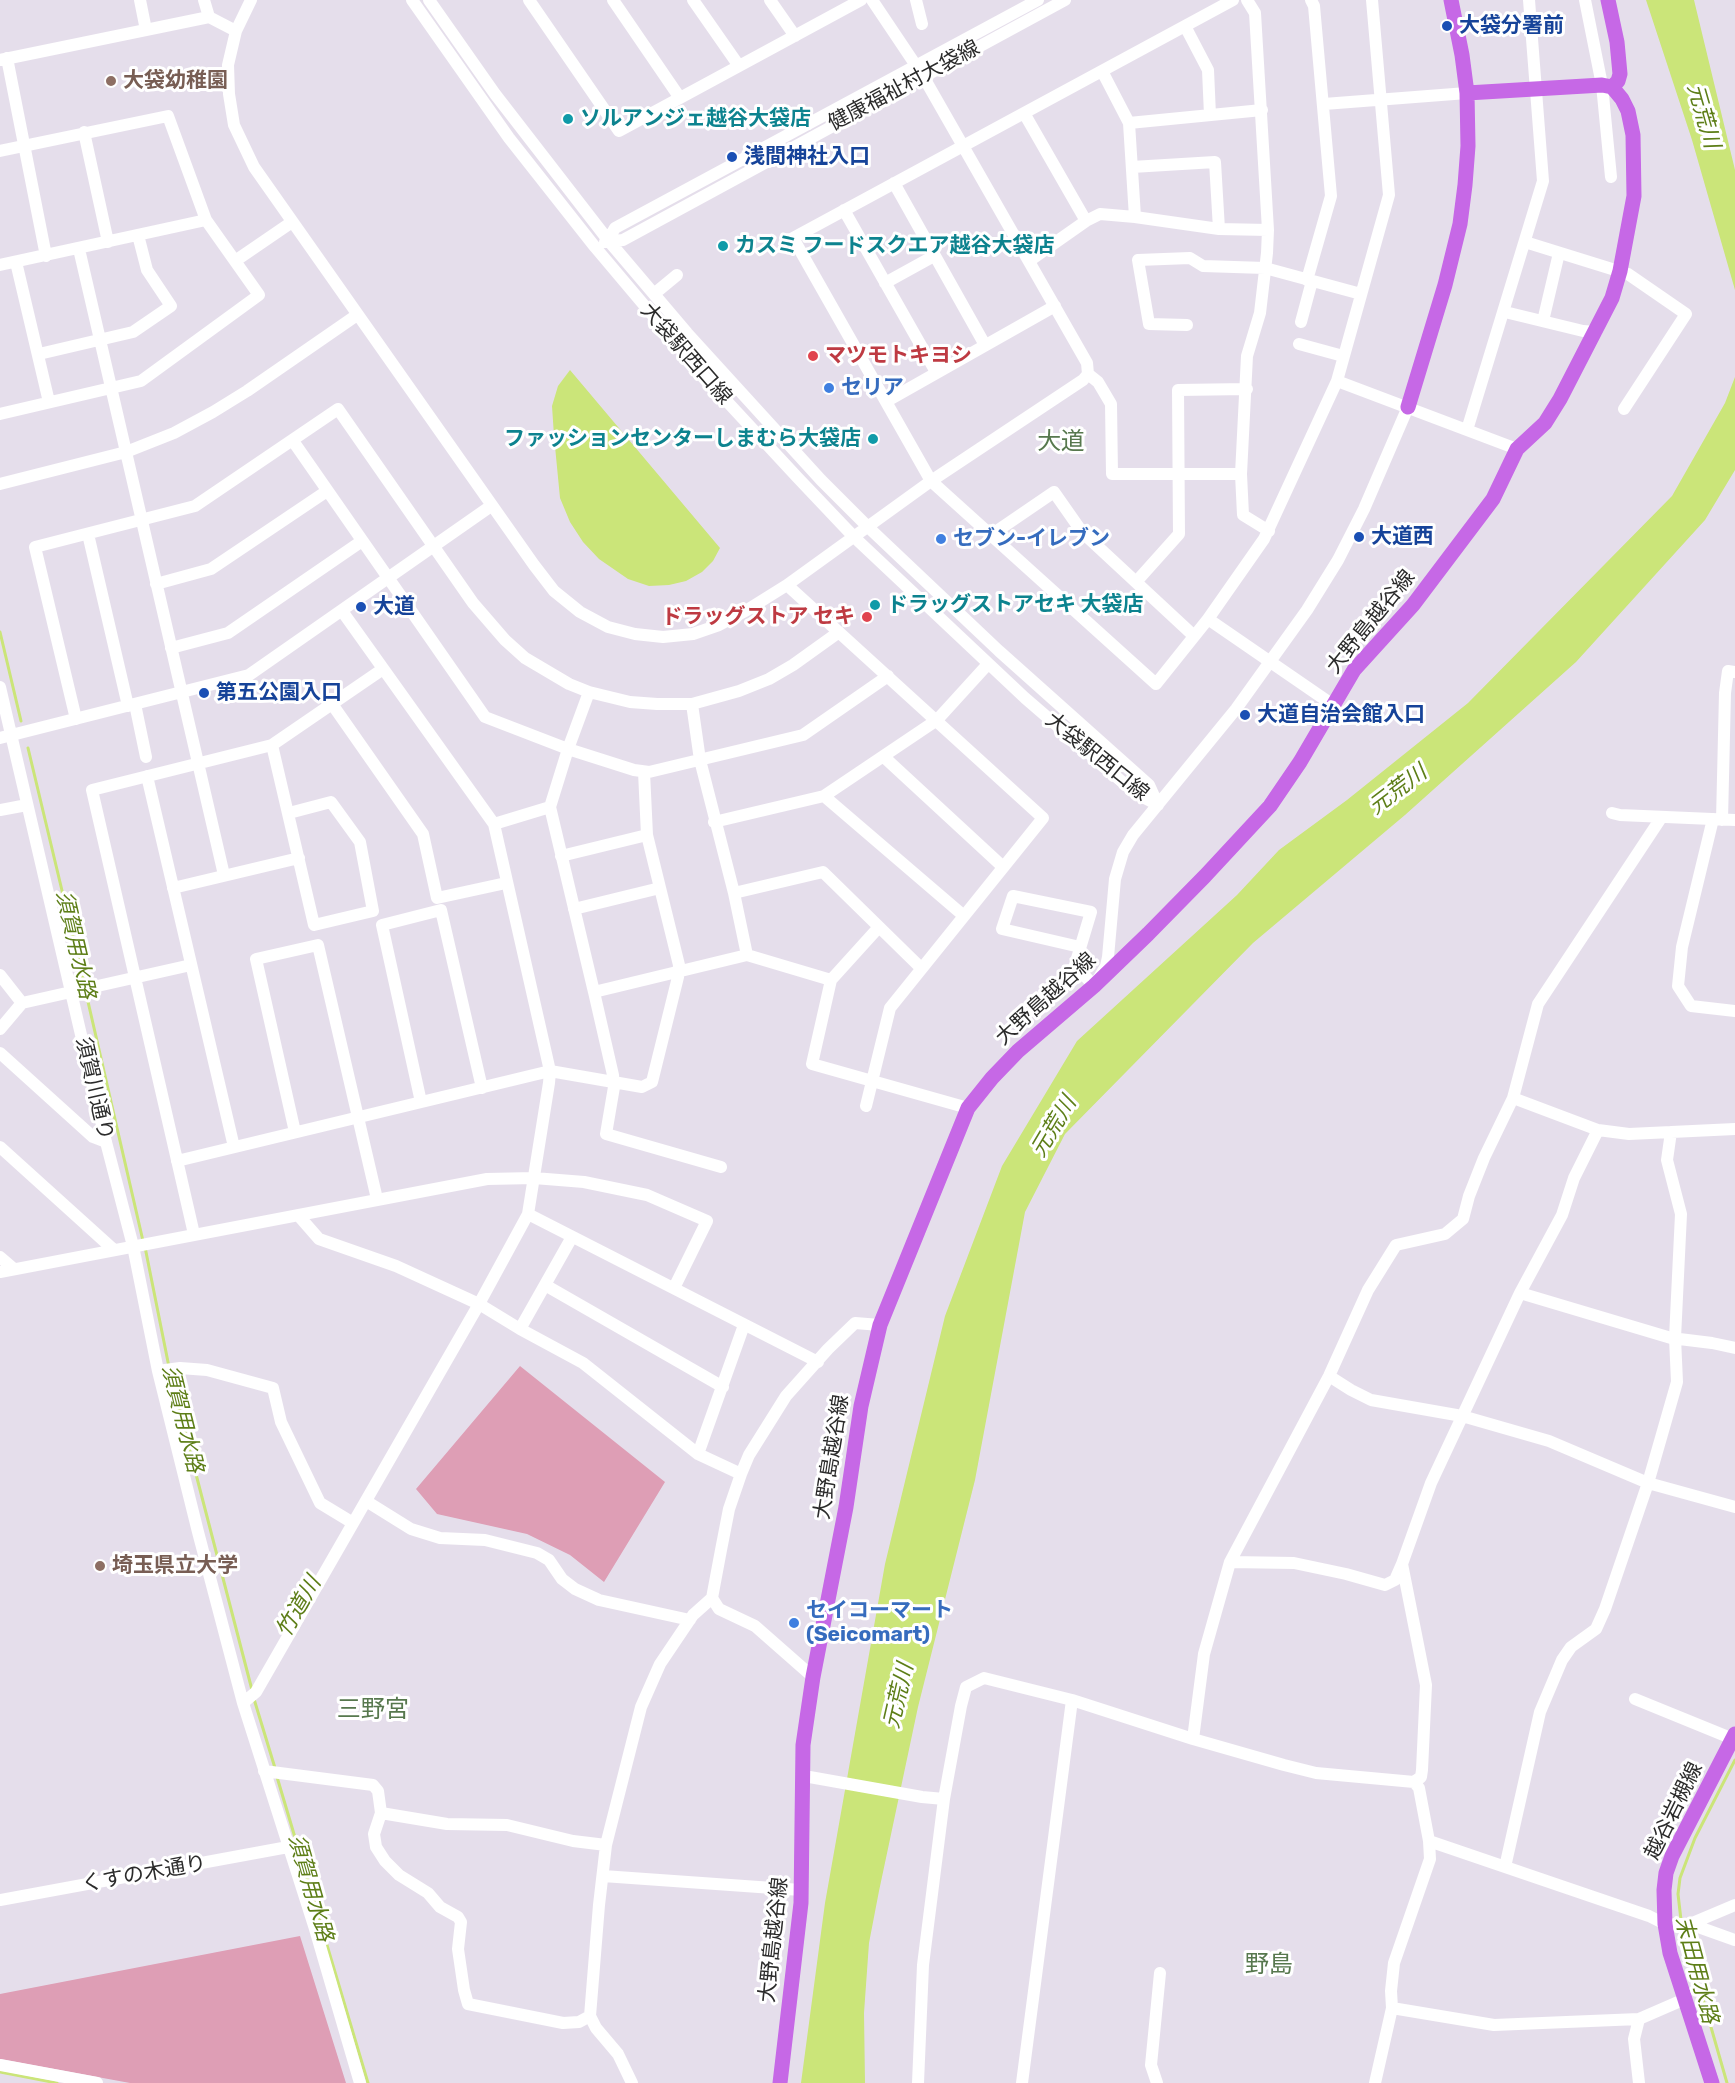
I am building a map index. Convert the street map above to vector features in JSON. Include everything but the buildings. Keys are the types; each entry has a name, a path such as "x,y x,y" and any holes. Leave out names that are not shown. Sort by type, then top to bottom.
{"main road":[{"path":"1408,407 1460,224 1468,146 1467,93 1451,0"},
{"path":"1467,93 1607,86 1618,81 1620,74 1617,42 1608,0"},
{"name":"大野島越谷線","path":"780,2083 801,1890 803,1745 813,1677 846,1507 861,1406 879,1325 968,1108 1018,1051 1094,986 1205,876 1270,806 1300,762 1354,670 1413,605 1493,499 1517,449 1545,423 1596,332 1612,298 1620,271 1634,196 1634,135 1628,111 1622,99 1607,86"},
{"name":"越谷岩槻線","path":"1712,2083 1670,1953 1679,1924 1666,1873 1672,1856 1734,1737"}],"street":[{"path":"140,0 146,30"},
{"path":"204,0 209,17"},
{"path":"251,0 236,31 228,64 229,94 234,125 254,168 491,506 554,591 580,612 608,627 634,634 663,637 693,634 719,625 787,585 932,481 1083,380 1088,374 1087,363 963,145 919,71 872,0"},
{"name":"大袋駅西口線","path":"412,0 509,138 595,247 708,381 854,537 987,664 1135,793 1158,805"},
{"name":"大袋駅西口線","path":"429,0 495,94 608,240 687,333 774,429 868,527 999,651 1149,785 1158,805"},
{"path":"529,0 619,131 861,0"},
{"path":"613,0 680,98"},
{"path":"693,0 739,66"},
{"path":"770,0 795,36"},
{"path":"916,0 922,24"},
{"name":"健康福祉村大袋線","path":"919,71 1038,0"},
{"name":"健康福祉村大袋線","path":"595,247 608,240 615,228 919,71 1065,0"},
{"path":"1233,0 793,238 932,481 1156,684 1208,619 1269,531 1337,381 1389,195 1372,0"},
{"path":"1247,0 1255,13 1268,230 1260,313 1247,356 1241,474 1243,515 1269,531"},
{"path":"1301,322 1331,196 1314,6 1311,0"},
{"path":"1467,430 1505,312 1543,181 1529,0"},
{"path":"1586,0 1607,86 1610,171 1635,167"},
{"path":"46,256 4,59 209,17 236,31"},
{"path":"1185,26 1208,70 1210,115"},
{"path":"1102,71 1129,123 1135,216"},
{"path":"1324,104 1467,93"},
{"path":"1129,123 1262,110"},
{"path":"1024,113 1086,221"},
{"path":"0,151 168,116 206,220 259,295 141,381 0,414"},
{"path":"84,132 108,242"},
{"path":"1132,167 1215,162 1219,229"},
{"path":"894,183 985,345"},
{"path":"844,210 936,372"},
{"path":"1029,261 1086,221 1100,214 1135,216 1219,229 1268,230"},
{"path":"0,265 206,220"},
{"path":"235,261 292,222"},
{"path":"39,354 133,332 171,306 147,270 138,235"},
{"path":"1525,242 1628,274 1686,314 1624,409"},
{"path":"79,249 224,875"},
{"path":"1543,321 1559,253"},
{"path":"885,283 934,256"},
{"path":"1187,325 1149,324 1138,260 1190,258 1203,266 1265,268 1360,294"},
{"path":"16,262 49,402"},
{"path":"654,294 677,275"},
{"path":"887,401 1055,306"},
{"path":"1505,312 1583,331 1596,332"},
{"path":"0,484 126,452 174,433 213,412 357,315"},
{"path":"1299,344 1343,357"},
{"path":"1088,374 1098,382 1111,404 1112,474 1241,474"},
{"path":"1337,381 1517,449"},
{"path":"1136,582 1179,534 1178,390 1247,389"},
{"path":"1080,947 1002,929 1013,896 1091,912 1075,965 1094,986 1106,966 1108,957 1115,879 1123,852 1133,835 1208,745 1307,610 1338,560 1368,499 1408,407"},
{"path":"76,719 35,547 195,506 338,410 473,603 505,640 525,658 552,675 589,692 630,702 692,704 740,691 768,679 793,665 839,632"},
{"path":"293,441 486,717 568,749 644,772 803,735 888,676"},
{"path":"156,584 211,569 327,490"},
{"path":"991,535 1054,492 1082,532 1194,636"},
{"path":"6,736 249,675 491,506"},
{"path":"88,534 146,757"},
{"path":"171,648 228,633 362,541"},
{"path":"787,585 1043,818 1002,866 890,1008 866,1106"},
{"path":"243,1703 256,1692 479,1304 528,1214 550,1071 494,824 342,611"},
{"path":"1208,619 1333,705"},
{"path":"714,822 824,796 937,720 987,664"},
{"path":"194,1234 92,790 272,745 383,669"},
{"path":"1735,672 1728,671 1725,693 1717,819 1682,947 1678,987 1691,1006 1735,1011"},
{"name":"須賀川通り","path":"0,687 6,736 27,805 106,1142 133,1246 158,1371 198,1532 243,1703 315,1929 360,2083"},
{"path":"589,692 550,807 613,1081 606,1134 721,1167"},
{"path":"332,704 423,834 437,898 506,883"},
{"path":"692,704 700,760 734,893 747,955"},
{"path":"272,745 314,925 373,911 360,842 331,802 289,813"},
{"path":"884,757 1002,866"},
{"path":"177,1161 550,1071 642,1087 652,1082 679,971 647,835 644,772"},
{"path":"147,776 234,1147"},
{"path":"824,796 964,916"},
{"path":"0,810 27,805"},
{"path":"494,824 550,807"},
{"path":"1612,813 1620,816 1735,820"},
{"path":"1193,1739 1204,1654 1230,1562 1329,1376 1368,1290 1396,1245 1446,1234 1463,1218 1484,1158 1513,1098 1538,1004 1661,818"},
{"path":"561,856 647,835"},
{"path":"173,888 299,858"},
{"path":"734,893 823,872 921,968"},
{"path":"574,909 660,888"},
{"path":"421,1102 382,925 441,910 482,1088"},
{"path":"879,927 831,980 812,1064 968,1108"},
{"path":"295,1132 256,959 318,945 377,1199"},
{"path":"594,992 747,955 831,980"},
{"path":"0,1029 22,1003 191,965"},
{"path":"0,975 22,1003"},
{"path":"0,1053 93,1137 106,1142"},
{"path":"1513,1098 1598,1130 1629,1134 1735,1130"},
{"path":"1230,1562 1294,1563 1346,1574 1385,1586 1395,1580 1431,1483 1520,1293 1562,1215 1574,1178 1598,1130"},
{"path":"1505,1867 1540,1712 1562,1660 1571,1647 1596,1629 1605,1609 1648,1483 1677,1382 1675,1338 1681,1214 1667,1160 1671,1132"},
{"path":"0,1147 114,1250"},
{"path":"0,1272 487,1179 534,1178 584,1182 647,1196 707,1221 674,1288"},
{"path":"528,1214 818,1362"},
{"path":"298,1215 319,1239 396,1266 479,1304 584,1363 698,1454 741,1474"},
{"path":"520,1329 572,1236"},
{"path":"0,1257 14,1269"},
{"path":"545,1285 723,1387"},
{"path":"1520,1293 1675,1338 1735,1348"},
{"path":"632,2083 618,2054 596,2028 590,2016 606,1845 641,1707 660,1664 690,1620 712,1598 729,1509 749,1455 786,1396 828,1349 855,1323 879,1325"},
{"path":"698,1454 744,1325"},
{"path":"158,1371 180,1368 207,1370 273,1388 281,1422 320,1503 353,1523"},
{"path":"1329,1376 1371,1400 1462,1416 1550,1441 1648,1483 1735,1507"},
{"path":"366,1501 411,1529 440,1538 485,1540 537,1554 549,1560 562,1579 575,1589 599,1600 690,1620"},
{"path":"1402,1564 1426,1685 1422,1770 1420,1777 1414,1782"},
{"path":"712,1598 719,1609 755,1626 813,1677"},
{"path":"918,2083 922,1965 944,1799 966,1687 984,1678 1072,1700 1284,1766 1316,1773 1414,1782 1419,1788 1429,1840 1430,1859 1394,1963 1392,2008 1375,2083"},
{"path":"1635,1699 1734,1737"},
{"path":"1022,2083 1072,1700"},
{"path":"264,1771 373,1785 378,1791 381,1813 374,1834 376,1847 385,1862 399,1875 428,1893 441,1907 458,1917 461,1922 458,1949 468,2004 563,2023 579,2022 590,2016"},
{"path":"804,1776 944,1799"},
{"path":"381,1813 447,1824 507,1824 573,1841 606,1845"},
{"path":"1429,1840 1649,1916 1735,1940"},
{"name":"くすの木通り","path":"0,1900 288,1847"},
{"path":"603,1876 801,1890"},
{"path":"1679,1924 1735,1905"},
{"path":"1157,2083 1151,2065 1160,1973"},
{"path":"1392,2008 1494,2025 1639,2019 1685,1999"},
{"path":"1639,2019 1634,2039 1639,2083"},
{"path":"0,2065 97,2083"}],"shaded area":[{"path":"520,1366 665,1482 604,1582 570,1555 527,1534 437,1514 416,1489"},
{"path":"300,1936 346,2083 130,2083 0,2059 0,1994"}],"water":[{"name":"元荒川","path":"1646,0 1694,0 1735,170 1735,290 1692,140"},
{"path":"570,370 720,548 713,561 702,572 686,581 649,586 628,579 599,559 583,542 570,522 560,498 554,436 552,406 558,386"},
{"name":"元荒川","path":"1735,377 1735,470 1705,520 1576,662 1405,815 1253,943 1065,1134 1025,1212 975,1480 918,1707 879,1891 869,1943 864,2013 865,2083 801,2083 825,1903 885,1564 945,1316 1002,1166 1077,1041 1237,895 1279,850 1347,800 1468,703 1672,496 1725,403"}],"waterway":[{"name":"須賀用水路","path":"0,632 21,721"},
{"name":"須賀用水路","path":"28,748 85,987"},
{"name":"須賀用水路","path":"86,993 143,1241"},
{"name":"須賀用水路","path":"145,1247 169,1367"},
{"name":"須賀用水路","path":"170,1374 252,1690"},
{"name":"須賀用水路","path":"254,1699 275,1768"},
{"name":"末田用水路","path":"1681,1920 1678,1894 1680,1878 1695,1838 1735,1760"},
{"name":"須賀用水路","path":"277,1777 368,2083"},
{"name":"末田用水路","path":"1682,1926 1727,2083"},
{"path":"0,2072 57,2083"}],"place":[{"name":"大袋分署前","path":"1447,26"},
{"name":"大袋幼稚園","path":"111,81"},
{"name":"ソルアンジェ越谷大袋店","path":"568,119"},
{"name":"浅間神社入口","path":"732,157"},
{"name":"カスミ フードスクエア越谷大袋店","path":"723,246"},
{"name":"マツモトキヨシ","path":"813,356"},
{"name":"セリア","path":"829,388"},
{"name":"ファッションセンターしまむら大袋店","path":"873,439"},
{"name":"大道西","path":"1359,537"},
{"name":"セブン-イレブン","path":"941,539"},
{"name":"ドラッグストアセキ 大袋店","path":"875,605"},
{"name":"大道","path":"361,607"},
{"name":"ドラッグストア セキ","path":"867,617"},
{"name":"第五公園入口","path":"204,693"},
{"name":"大道自治会館入口","path":"1245,715"},
{"name":"埼玉県立大学","path":"100,1566"},
{"name":"セイコーマート (Seicomart)","path":"794,1623"}],"district":[{"name":"大道","path":"1061,442"},
{"name":"三野宮","path":"373,1710"},
{"name":"野島","path":"1269,1965"}],"water label":[{"name":"竹道川","path":"299,1607"}]}
